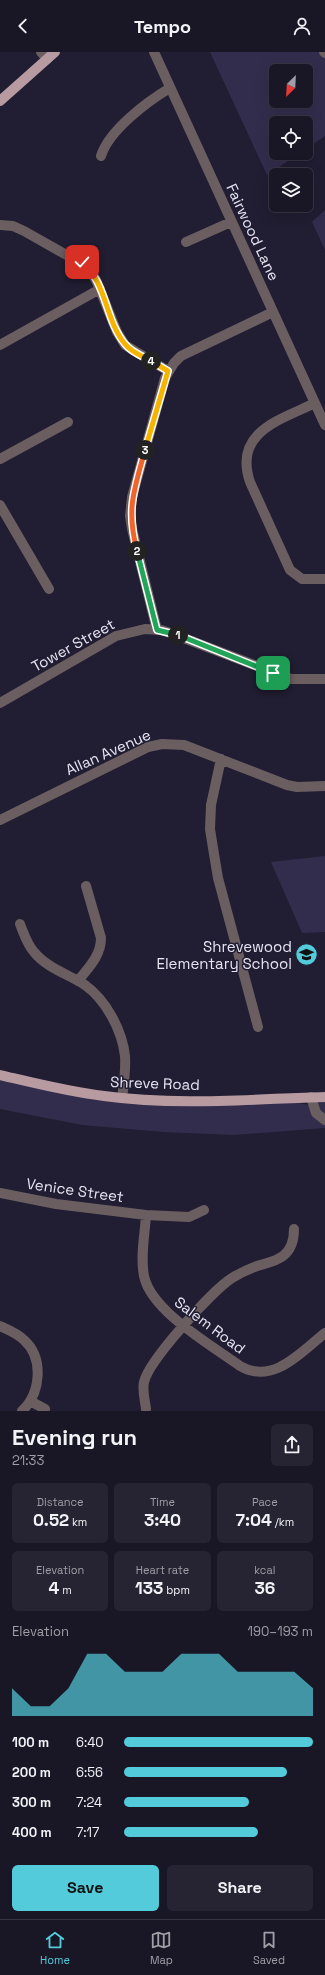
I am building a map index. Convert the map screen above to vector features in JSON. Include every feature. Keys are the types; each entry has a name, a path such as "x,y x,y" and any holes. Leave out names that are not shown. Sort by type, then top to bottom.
{"main road":[{"path":"0,101 48,54"},
{"name":"Shreve Road","path":"0,1075 64,1089 122,1098 220,1100 325,1097"},
{"name":"Shreve Road","path":"311,1097 325,1091"}],"street":[{"name":"Fairwood Lane","path":"154,52 325,424"},
{"path":"101,156 112,136 156,96 170,88"},
{"path":"186,242 231,222"},
{"path":"0,225 13,226 82,262 92,273 100,288 117,332 125,345 168,371"},
{"path":"0,344 100,288"},
{"path":"157,630 130,516 136,483 168,371 181,356 192,349 273,312"},
{"path":"315,403 263,429 251,444 247,453 246,468 250,482 290,570 302,579 325,579"},
{"path":"0,459 68,422"},
{"path":"0,505 49,589"},
{"name":"Tower Street","path":"0,703 116,636 135,630 157,630 174,634 291,679 325,678"},
{"name":"Allan Avenue","path":"0,820 152,746 179,744 287,785 297,787 325,786"},
{"path":"221,759 211,810 212,848 218,878 258,1027"},
{"path":"78,981 96,958 101,944 101,938 86,886"},
{"path":"20,924 29,944 39,958 78,981 101,1000 107,1009 121,1040 125,1057 122,1098"},
{"path":"311,1097 316,1114 325,1120"},
{"name":"Venice Street","path":"0,1193 56,1204 146,1214 189,1217 204,1210"},
{"name":"Salem Road","path":"146,1214 142,1262 146,1285 156,1302 184,1325 240,1366 247,1370 261,1373 269,1372 282,1367 325,1333"},
{"path":"146,1409 144,1388 146,1376 184,1325 209,1297 231,1279 244,1272 278,1260 284,1255 292,1244 294,1229"},
{"path":"0,1326 26,1341 34,1355 38,1370 37,1381 30,1401 22,1411"},
{"path":"30,1401 45,1409"}],"shaded area":[{"path":"210,52 320,52 325,58 325,136 313,144 313,116 269,116 269,160 290,160 278,168 269,168 269,174 267,175"},
{"path":"325,210 325,250 312,222"},
{"path":"325,856 325,932 302,933 271,862"},
{"path":"0,1079 59,1092 297,1102 308,1104 315,1104 325,1101 325,1128 234,1135 163,1132 82,1125 0,1109"}],"place":[{"name":"Shrevewood Elementary School","path":"307,955"}],"route":[{"path":"82,262 96,280 117,332 125,345 168,371 132,498 130,516 157,630 174,634 273,673"}]}
